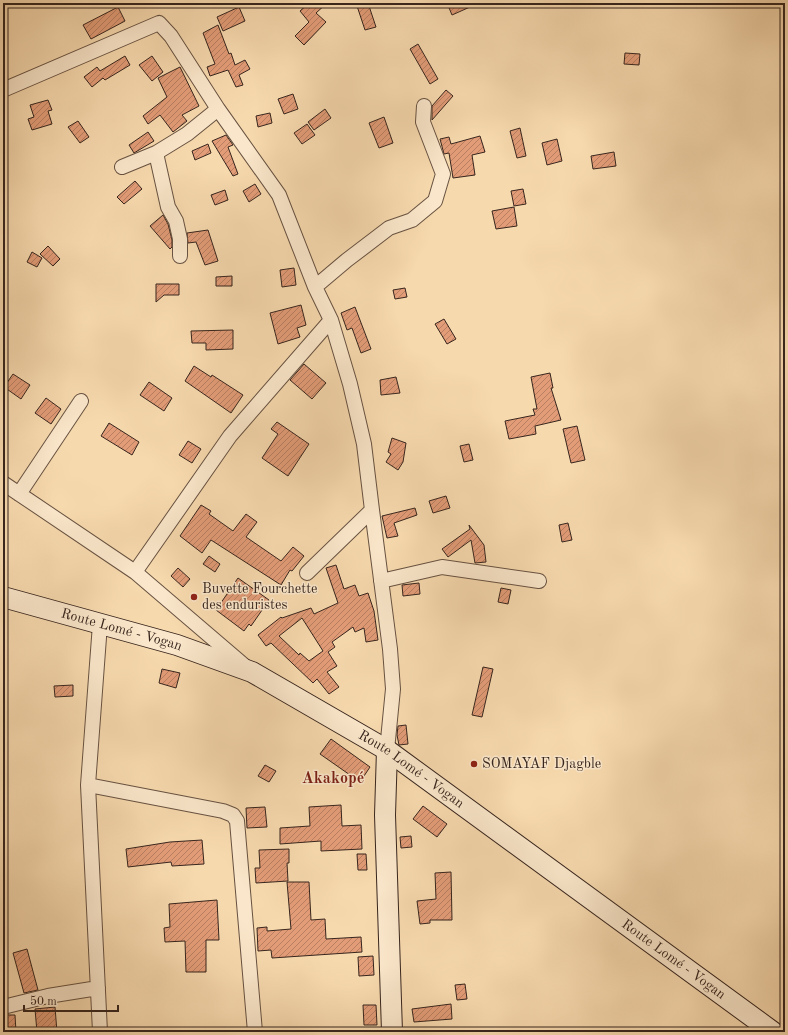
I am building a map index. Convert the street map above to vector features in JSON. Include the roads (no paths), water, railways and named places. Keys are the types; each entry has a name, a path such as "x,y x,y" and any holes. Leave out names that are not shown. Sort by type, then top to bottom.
{"main road":[{"name":"Route Lomé - Vogan","path":"3,596 177,645 252,672 387,750 773,1032"},
{"path":"387,750 385,815 392,1032"}],"street":[{"path":"3,90 159,23 171,36 218,109 279,195 315,287 331,320 350,384 364,444 390,649 393,689 387,750"},
{"path":"315,287 389,228 412,220 435,201 443,174 422,122 424,106"},
{"path":"122,167 156,153 187,134 218,109"},
{"path":"156,153 168,207 176,221 180,239 180,256"},
{"path":"135,572 230,436 331,320"},
{"path":"19,494 81,401"},
{"path":"3,483 135,572 252,672"},
{"path":"307,573 372,510"},
{"path":"381,581 442,567 539,581"},
{"path":"100,624 88,785 100,1032"},
{"path":"88,785 223,811 233,815 237,821 256,1032"},
{"path":"3,1007 48,996 98,988"}],"place":[{"name":"Buvette Fourchette des enduristes","path":"194,597"},
{"name":"SOMAYAF Djagble","path":"474,764"}],"district":[{"name":"Akakopé","path":"333,779"}]}
